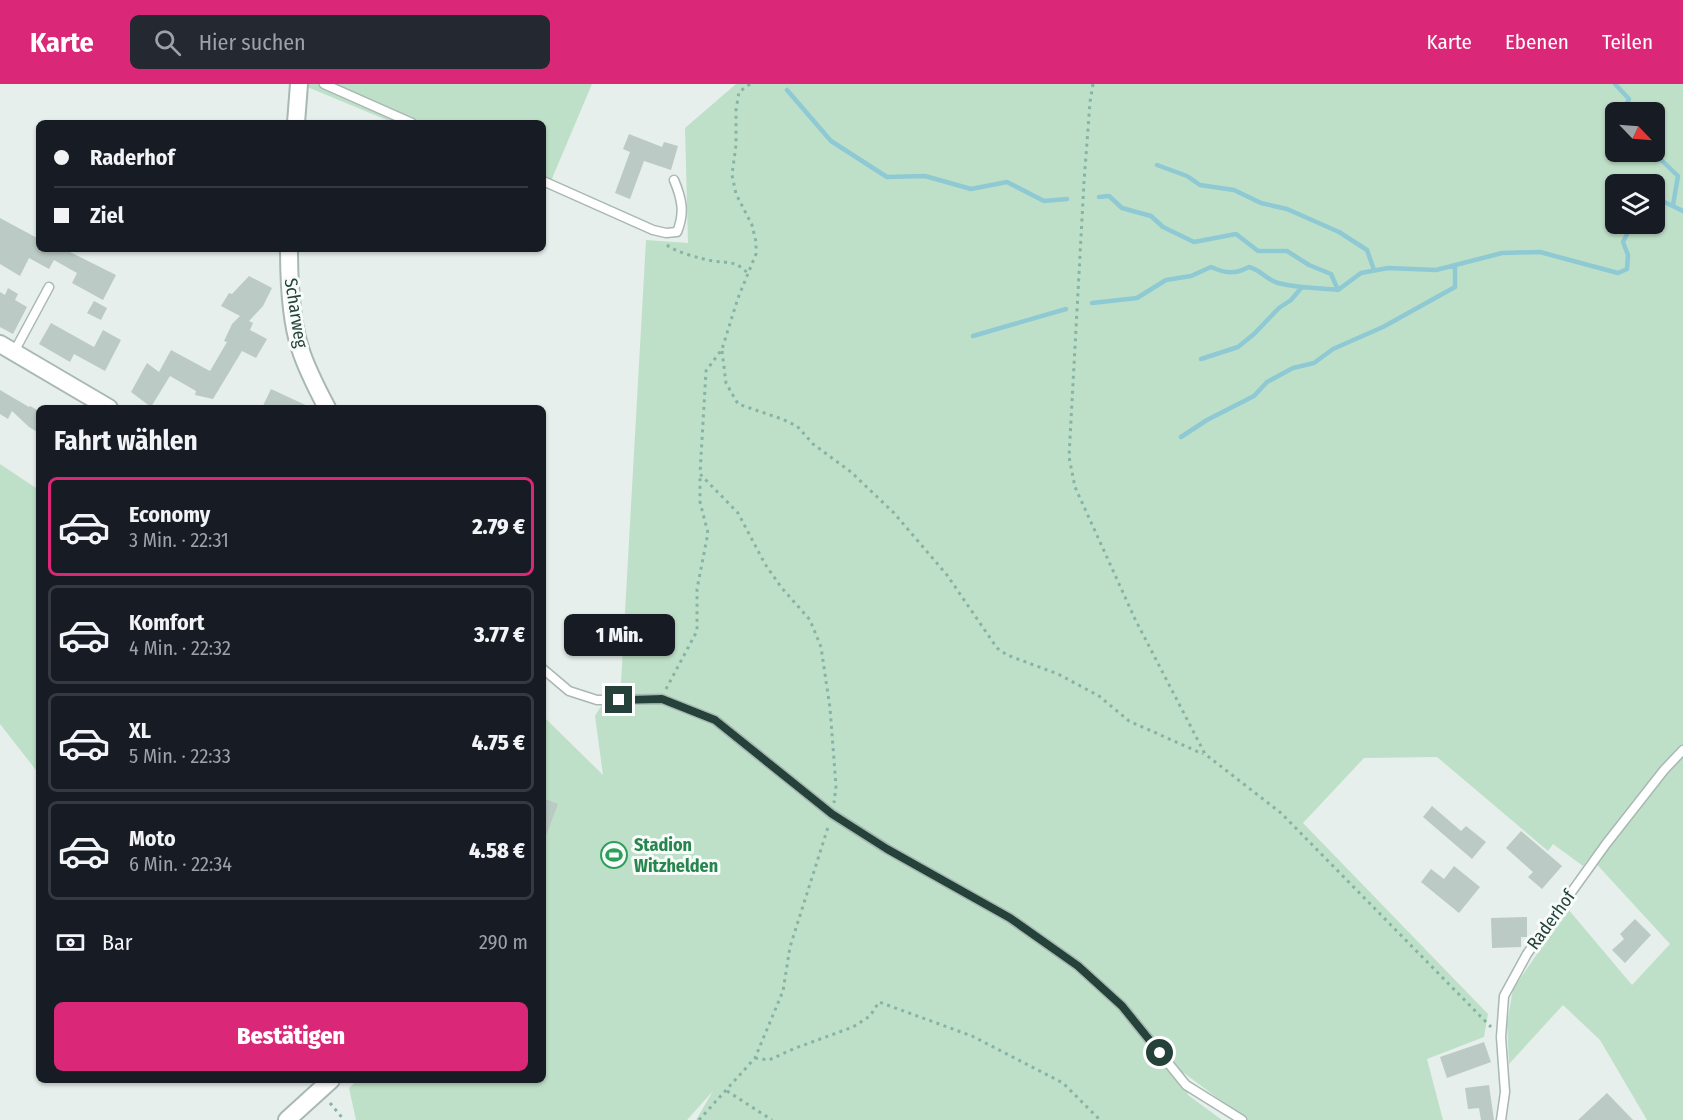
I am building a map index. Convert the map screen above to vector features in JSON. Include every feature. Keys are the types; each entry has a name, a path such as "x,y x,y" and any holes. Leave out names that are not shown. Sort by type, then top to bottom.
{"street":[{"path":"296,120 299,84"},
{"name":"Scharweg","path":"290,252 292,299 299,347 326,405"},
{"path":"7,348 104,405"},
{"path":"287,1120 322,1085"}],"lane":[{"path":"324,84 405,120"},
{"path":"546,182 653,230 666,233 677,232 682,220 682,199 674,180"},
{"path":"7,348 49,287"},
{"path":"546,672 569,691 597,700 662,699 715,720 832,814 887,849 1010,918 1078,966 1122,1006 1186,1085 1242,1120"},
{"name":"Raderhof","path":"1501,1120 1505,1092 1501,1037 1504,996 1527,954 1606,844 1664,770 1683,750"}],"path":[{"path":"662,699 697,631 697,589 708,533 700,502 706,371 722,349 756,254 752,225 736,194 732,175 736,145 736,110 740,92 750,84"},
{"path":"1093,84 1084,182 1069,457 1075,487 1135,619 1205,754"},
{"path":"666,233 664,241 669,248 711,261 733,262 748,274"},
{"path":"722,349 726,383 738,404 797,426 813,444 851,472 894,513 947,575 997,648 1007,655 1058,674 1099,696 1129,721 1205,754 1281,813 1501,1037"},
{"path":"699,1120 755,1058 783,991 790,947 832,814 836,786 830,708 821,646 810,620 781,587 765,564 738,513 700,474"},
{"path":"755,1058 770,1060 853,1027 870,1016 879,1002 972,1036 1063,1083 1100,1120"},
{"path":"322,1085 344,1120"},
{"path":"727,1091 772,1120"}],"green space":[{"path":"305,84 592,84 548,188 546,187 546,120 387,120 305,86"},
{"path":"736,84 1683,84 1683,1120 1647,1120 1600,1040 1563,1005 1509,1064 1507,1024 1513,989 1568,909 1632,985 1670,944 1590,857 1583,866 1553,844 1548,851 1437,757 1364,758 1303,823 1488,1014 1484,1037 1427,1059 1443,1120 1247,1120 1184,1073 1188,1095 1222,1120 696,1120 713,1091 687,1120 356,1120 349,1088 355,1083 546,1083 546,719 603,775 595,716 611,690 621,683 646,240 688,243 685,128"},
{"path":"0,464 36,488 36,770 0,724"}],"building":[{"path":"629,134 662,147 664,142 678,146 671,170 644,161 630,199 615,193 630,152 623,149"},
{"path":"0,218 36,237 36,252 70,252 116,275 103,300 72,283 77,273 54,260 49,269 29,258 20,276 0,264"},
{"path":"249,276 272,288 263,306 249,321 253,323 250,330 267,339 256,358 242,351 213,399 195,395 196,391 170,376 152,405 148,405 131,392 147,363 159,372 171,350 210,371 227,342 224,341 232,324 240,316 221,306 229,293 232,294"},
{"path":"8,288 18,294 15,300 27,307 13,334 0,327 0,292 5,295"},
{"path":"94,301 107,308 101,320 87,313"},
{"path":"51,323 94,347 103,330 121,340 105,371 74,354 70,362 39,344"},
{"path":"271,389 306,405 263,405"},
{"path":"0,390 36,409 36,431 12,411 8,419 0,414"},
{"path":"546,799 558,804 546,836"},
{"path":"1432,806 1461,831 1466,826 1486,842 1472,859 1423,817"},
{"path":"1521,831 1562,866 1542,889 1528,877 1533,872 1506,848"},
{"path":"1454,866 1480,887 1459,913 1421,882 1431,869 1444,879"},
{"path":"1527,917 1527,937 1521,937 1521,947 1492,948 1491,918"},
{"path":"1635,919 1651,935 1625,963 1612,950 1624,939 1620,934"},
{"path":"1484,1042 1491,1062 1447,1078 1440,1057"},
{"path":"1489,1085 1494,1120 1481,1120 1479,1108 1468,1109 1465,1088"},
{"path":"1607,1093 1633,1120 1578,1120"}],"waterway":[{"path":"1615,84 1629,99 1628,102"},
{"path":"787,90 831,141 887,177 925,176 971,189 1007,182 1044,201 1067,199"},
{"path":"1663,162 1678,176 1673,205"},
{"path":"1157,165 1187,176 1200,185 1234,190 1261,203 1287,209 1339,232 1367,250 1374,270"},
{"path":"1099,197 1109,196 1122,208 1151,216 1163,227 1194,242 1236,234 1258,251 1287,251 1309,265 1331,274 1338,290 1361,273 1388,268 1436,270 1502,253 1540,252 1618,273 1627,269 1628,255 1623,242 1627,234"},
{"path":"1665,202 1683,211"},
{"path":"1181,437 1207,420 1254,396 1267,382 1293,368 1314,363 1333,349 1383,327 1455,287 1455,265"},
{"path":"1092,303 1137,298 1166,280 1191,276 1211,267 1230,272 1249,267 1278,283 1338,290"},
{"path":"1201,359 1238,347 1279,308 1291,300 1302,287"},
{"path":"973,336 1066,309"}],"place":[{"name":"Stadion Witzhelden","path":"614,855"}],"route":[{"path":"619,700 662,699 715,720 832,814 887,849 1010,918 1078,966 1122,1006 1160,1053"}]}
